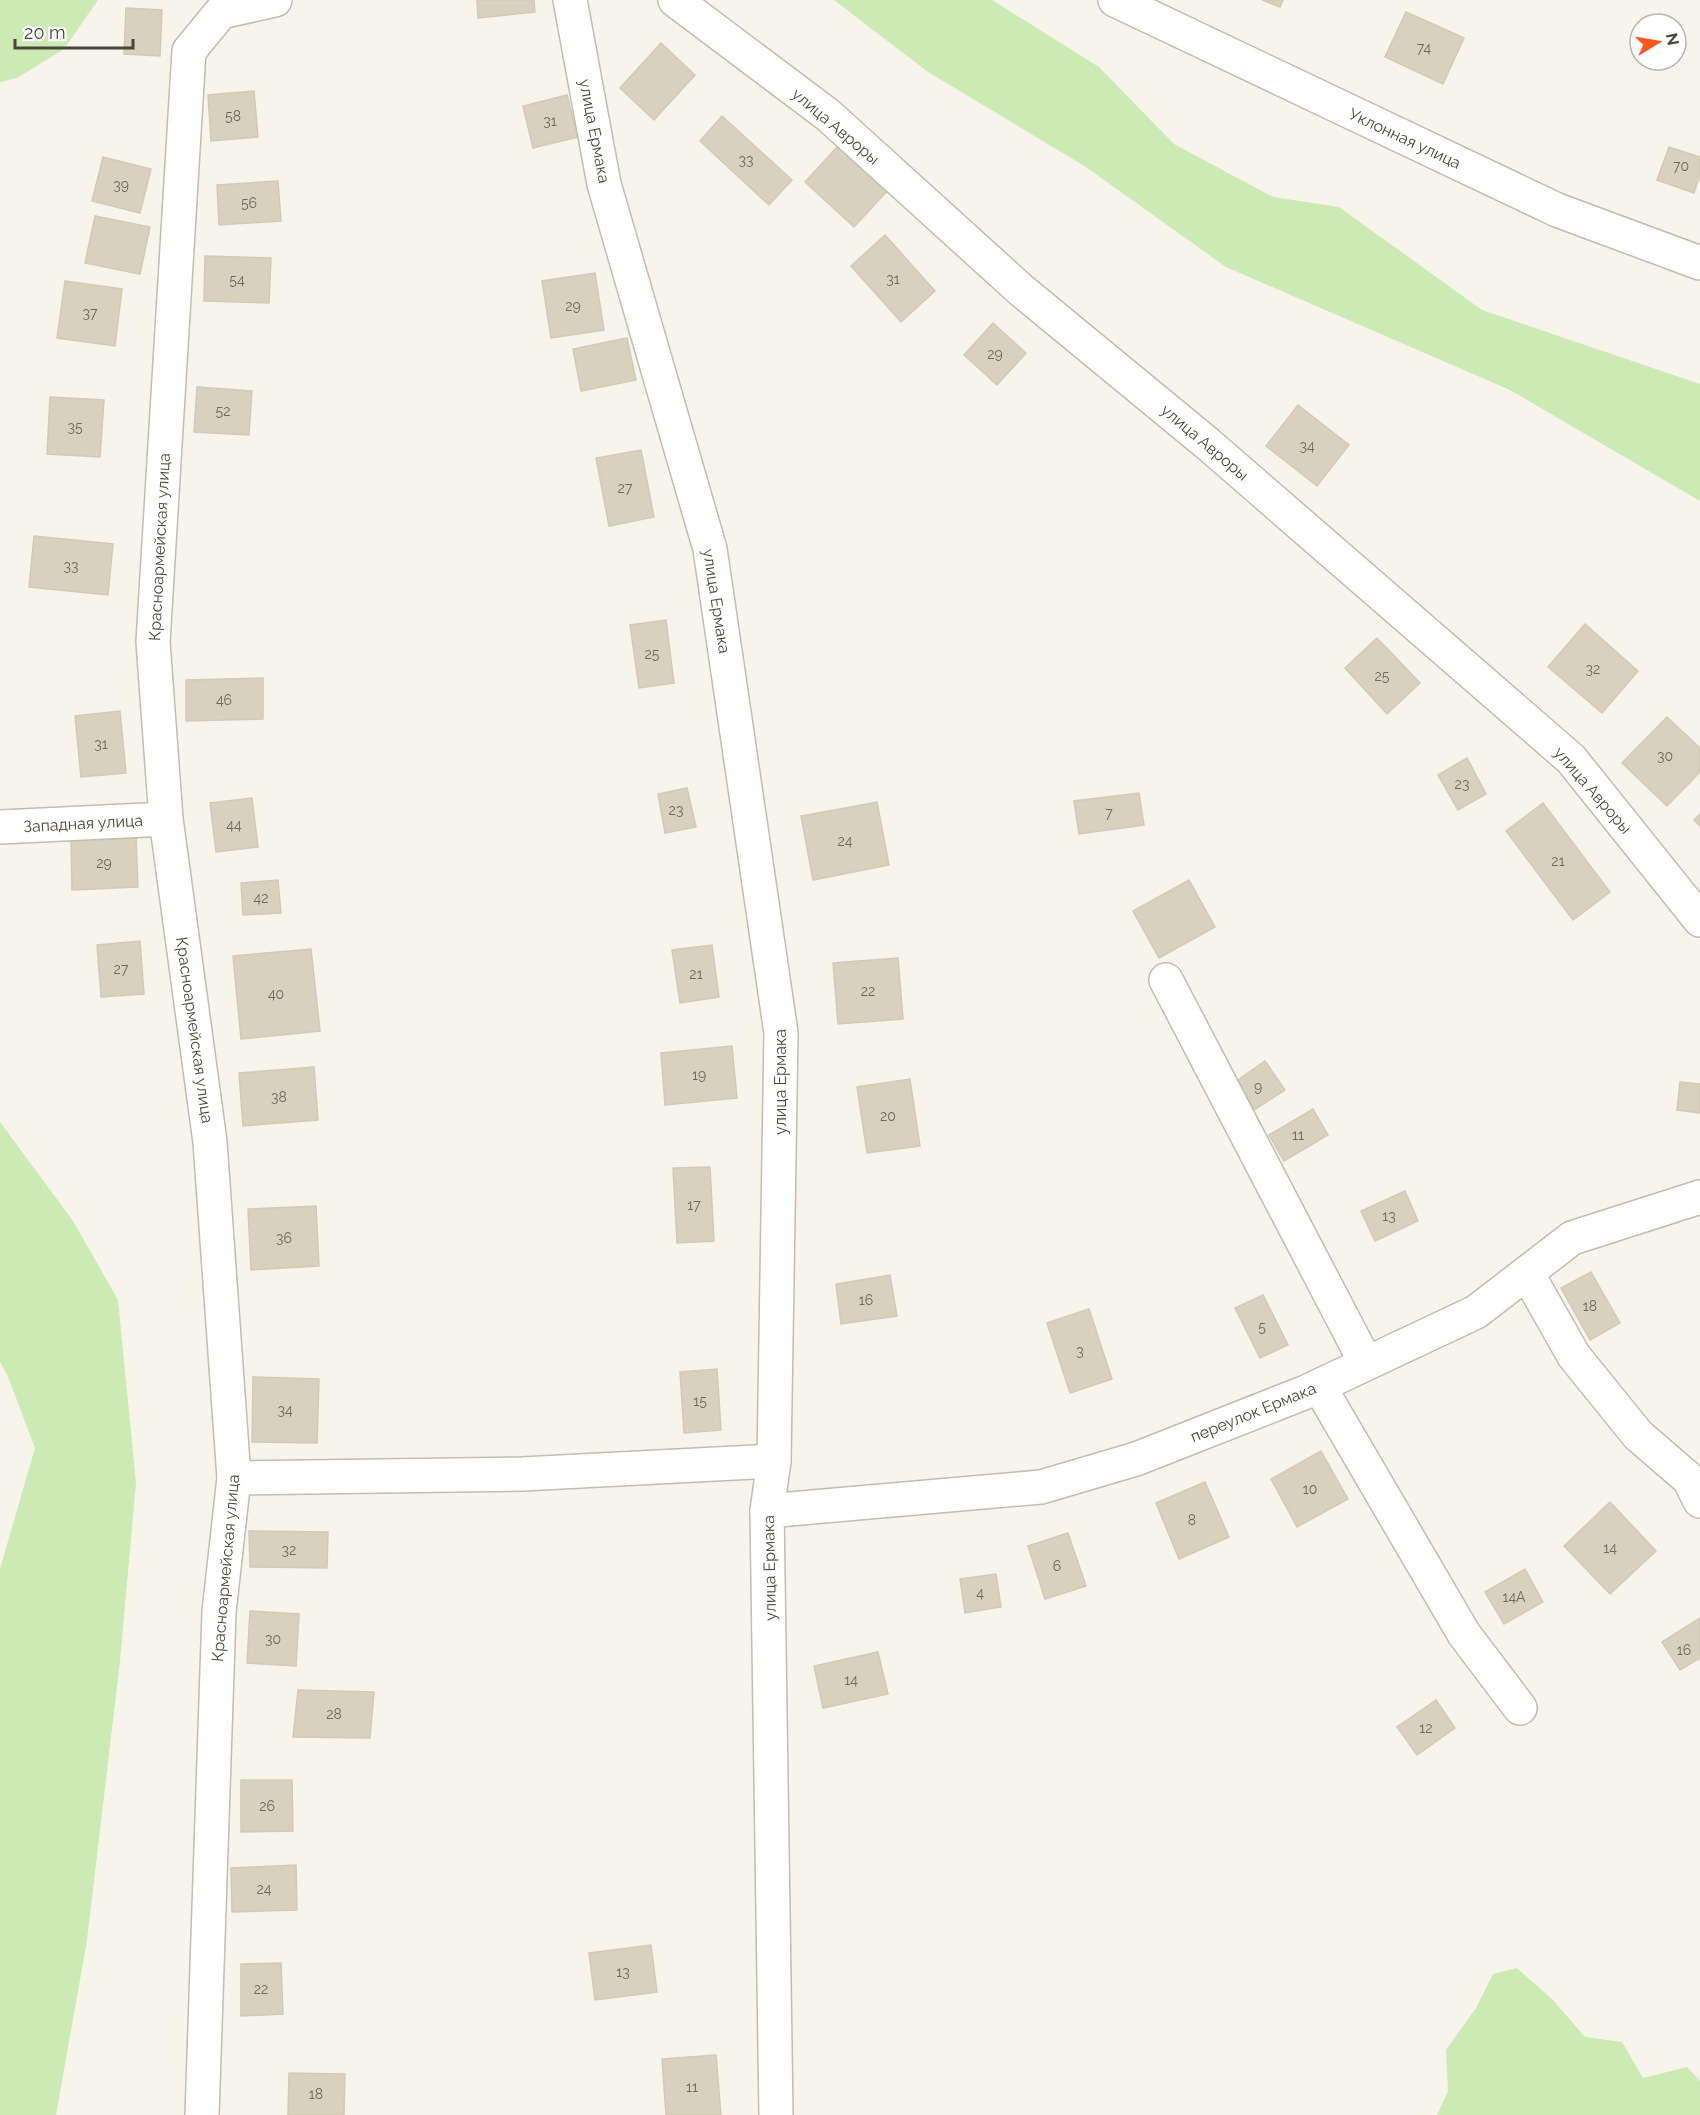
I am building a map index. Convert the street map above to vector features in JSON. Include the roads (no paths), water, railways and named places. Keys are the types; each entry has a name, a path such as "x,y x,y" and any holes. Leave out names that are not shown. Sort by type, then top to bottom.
{"street":[{"name":"Красноармейская улица","path":"202,2115 219,1612 234,1478 210,1142 166,819 153,642 189,51 221,12 275,0"},
{"name":"улица Ермака","path":"570,0 604,184 710,549 781,1033 774,1461 767,1511 776,2115"},
{"name":"улица Авроры","path":"675,0 828,115 1021,290 1208,444 1571,759 1700,920"},
{"name":"Уклонная улица","path":"1115,0 1557,210 1700,263"},
{"name":"Западная улица","path":"0,827 166,819"},
{"path":"1166,980 1366,1363"},
{"name":"переулок Ермака","path":"767,1511 1041,1487 1136,1459 1319,1386 1476,1312 1572,1238 1700,1197"},
{"path":"1527,1273 1574,1356 1638,1436 1689,1479 1700,1502"},
{"path":"1319,1386 1464,1634 1520,1708"},
{"path":"234,1478 522,1474 774,1461"}]}
